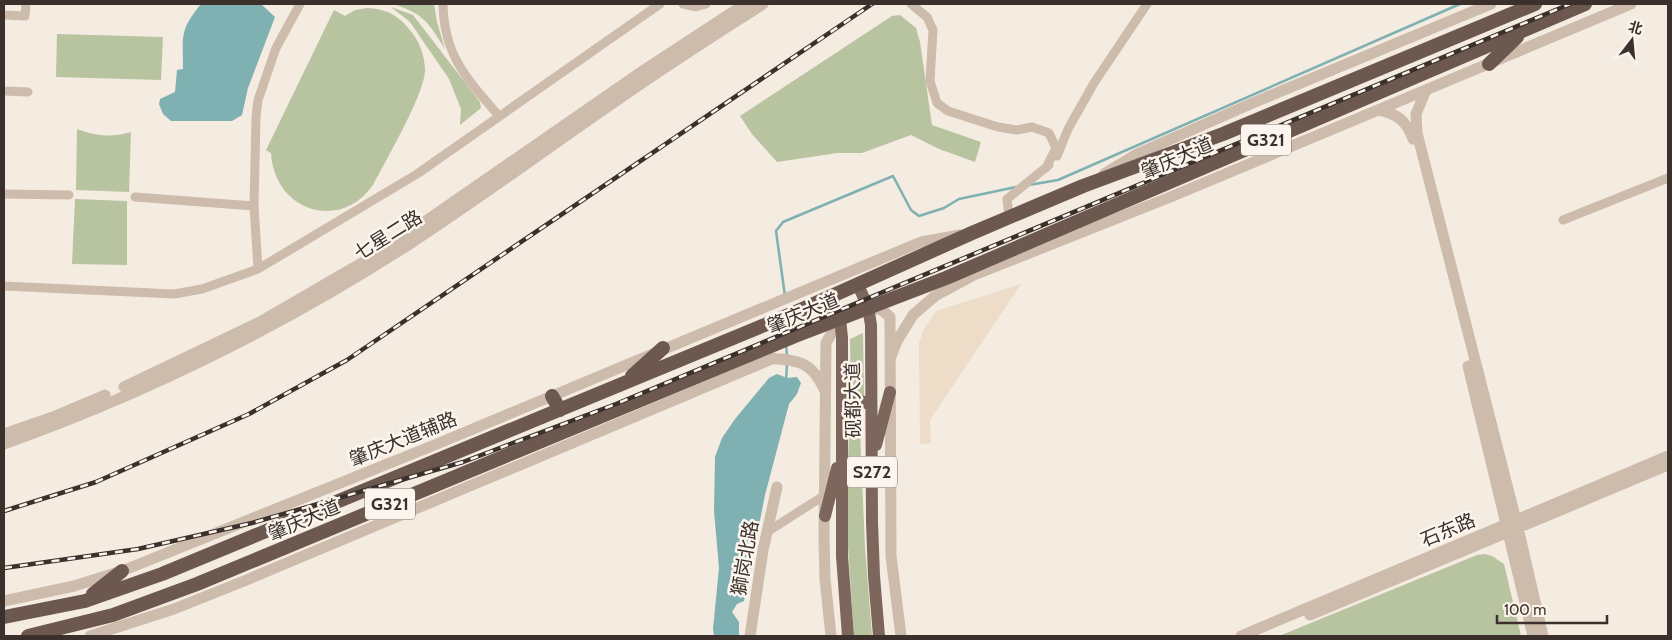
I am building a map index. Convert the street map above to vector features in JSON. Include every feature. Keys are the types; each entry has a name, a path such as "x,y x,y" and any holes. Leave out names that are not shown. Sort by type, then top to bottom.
{"highway":[{"name":"肇庆大道","path":"4,618 84,601 170,570 796,312 1082,186 1223,134 1535,4"},
{"name":"肇庆大道","path":"28,636 113,615 171,595 747,356 774,352 795,336 946,278 1585,4"},
{"path":"1488,64 1526,29"},
{"path":"624,383 664,348"},
{"path":"552,396 560,410"},
{"path":"84,601 122,571"}],"main road":[{"name":"砚都大道","path":"858,285 868,307 871,325 874,576 879,636"},
{"name":"砚都大道","path":"831,297 840,318 842,338 842,556 848,636"},
{"path":"872,459 890,392"},
{"path":"842,405 856,399 862,400 871,406"},
{"path":"825,516 842,449"}],"street":[{"path":"4,15 26,16 26,4"},
{"path":"258,269 254,206 256,117 261,86 284,30 300,4"},
{"path":"443,4 446,36 456,62 499,116"},
{"path":"4,286 174,294 202,289 258,269 416,174 660,4"},
{"path":"684,4 695,7 706,4"},
{"name":"七星二路","path":"4,444 54,426 265,329 407,245 745,4"},
{"name":"七星二路","path":"4,434 53,417 112,392 260,322 384,250 633,84 763,4"},
{"path":"912,4 927,17 932,30 930,81 937,102 948,110 998,127 1017,130 1032,127 1048,133 1056,148 1046,168"},
{"path":"1009,217 1007,199 1046,168 1059,153 1068,129 1094,83 1147,4"},
{"path":"1082,186 1137,154 1254,102 1491,4"},
{"path":"890,359 897,341 913,315 935,296 974,275 1168,198 1630,4"},
{"path":"1426,90 1416,114 1417,133 1512,526 1533,636"},
{"path":"4,91 28,92"},
{"path":"1378,110 1398,116 1408,126 1413,137 1512,526 1542,636"},
{"path":"1563,220 1668,178"},
{"path":"4,194 69,195"},
{"path":"136,197 254,206"},
{"name":"肇庆大道辅路","path":"4,601 74,586 122,571 552,396 770,303 921,242 972,233"},
{"path":"946,278 974,275 997,256"},
{"path":"868,307 882,310 890,317 891,556 901,636"},
{"path":"831,636 825,579 826,343 840,318"},
{"path":"90,636 174,609 244,581 718,381 774,352 815,372 826,393"},
{"path":"718,381 747,356"},
{"name":"石东路","path":"1260,636 1668,456"},
{"name":"石东路","path":"1240,636 1668,465"},
{"name":"獅岗北路","path":"750,636 767,532 777,487"},
{"path":"767,532 825,495"}],"green space":[{"path":"393,4 434,4 445,49 424,20 412,11"},
{"path":"391,7 413,15 480,102 481,108 460,125 461,109 449,79 410,22"},
{"path":"367,8 390,13 413,33 421,48 424,59 425,71 423,82 404,128 373,185 359,200 343,208 327,211 310,208 296,201 283,189 275,173 271,153 266,150 334,10 345,16 355,10"},
{"path":"900,15 916,28 920,42 932,125 981,142 975,162 939,149 911,135 862,153 837,153 777,162 752,134 740,116 892,16"},
{"path":"57,34 163,37 161,80 56,77"},
{"path":"77,129 104,135 131,132 129,192 76,190"},
{"path":"75,199 127,201 127,265 72,264"},
{"path":"863,333 864,396 851,398 850,339"},
{"path":"850,409 859,409 865,547 872,636 854,636 848,547 847,482"},
{"path":"1485,554 1504,564 1521,636 1279,636 1477,555"}],"shaded area":[{"path":"1021,284 930,420 931,443 920,444 919,343 924,329 936,311"}],"water":[{"path":"201,4 261,4 275,17 248,88 242,115 232,121 171,121 163,114 159,104 160,99 175,92 177,70 183,69 184,34 189,21"},
{"path":"777,374 787,378 797,377 801,383 797,394 789,404 765,495 744,601 737,604 732,612 739,622 739,636 714,636 713,629 719,568 714,511 715,457 722,438 735,419 769,378"}],"waterway":[{"path":"1029,185 1058,180 1460,4"},
{"path":"785,296 776,231 783,222 893,176 911,210 919,216 944,208 959,199 1016,187"},
{"path":"786,321 786,333"},
{"path":"786,344 787,356"},
{"path":"786,381 787,364"}],"railway":[{"path":"4,511 96,482 249,414 347,360 872,4"},
{"path":"4,568 138,549 252,523 463,462 616,404 1570,4"}]}
